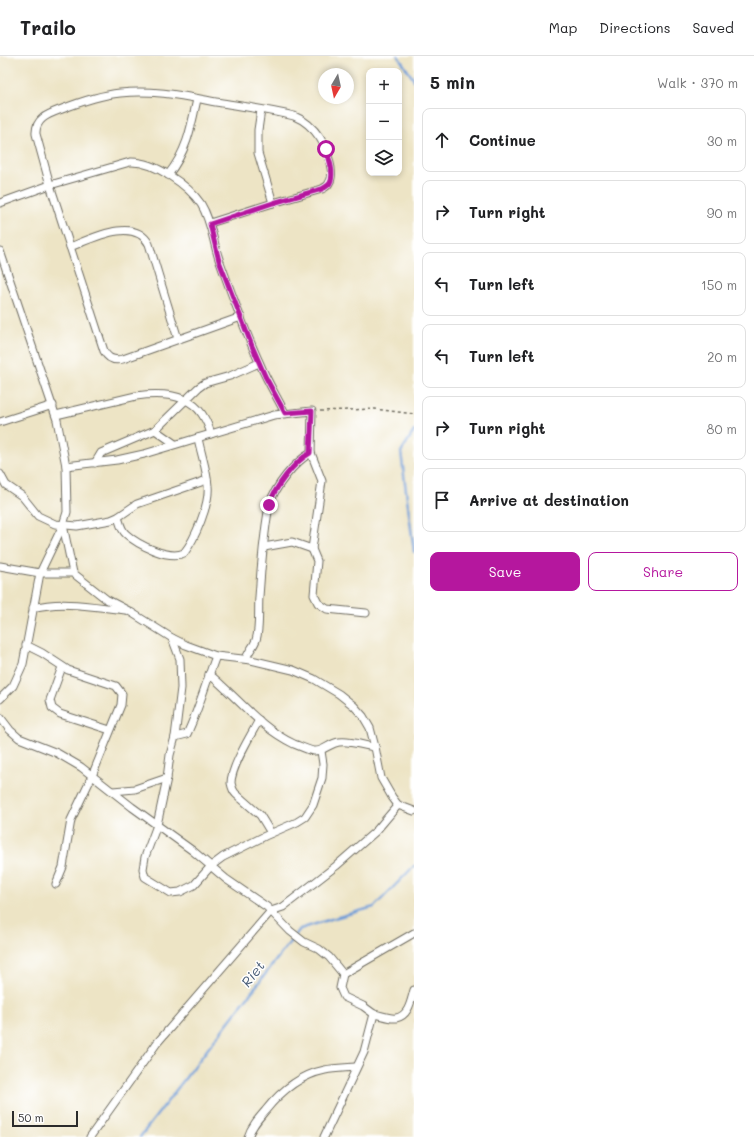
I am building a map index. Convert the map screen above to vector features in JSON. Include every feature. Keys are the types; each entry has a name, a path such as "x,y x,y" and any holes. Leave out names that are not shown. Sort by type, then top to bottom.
{"street":[{"path":"210,224 273,203 322,189 330,183 331,171 329,158 320,137 299,118 294,116 161,93 119,93 102,96 43,117 38,122 36,130 50,185 104,352 108,357 120,360 241,316"},
{"path":"168,174 177,161 189,136 197,99"},
{"path":"261,110 258,130 258,153 273,203"},
{"path":"0,203 50,185 130,162 145,164 168,174 194,196 203,208 210,224 219,261 259,363 285,413"},
{"path":"70,247 121,230 131,231 146,238 154,258 178,338"},
{"path":"0,251 2,266 53,405 61,434 66,466 67,512 63,525 40,573 23,664 13,686 0,700"},
{"path":"95,463 102,453 155,430 205,383 230,376 259,363"},
{"path":"56,415 82,408 147,395 165,395 186,401 194,406 202,413 211,434"},
{"path":"0,422 53,405"},
{"path":"66,466 117,460 274,415 312,411 310,453 322,481 312,549 317,561 314,595 318,603 327,609 366,613"},
{"path":"155,430 176,444"},
{"path":"118,517 121,527 126,534 144,546 170,554 181,554 187,549 200,522 208,499 207,480 198,438"},
{"path":"246,659 256,640 259,620 259,595 269,505 272,496 282,482 301,458 310,453"},
{"path":"0,474 6,485 22,496 38,516 50,522 63,525 87,525 105,522 118,517 137,504 207,480"},
{"path":"63,525 73,573"},
{"path":"264,547 292,542 312,549"},
{"path":"0,566 40,573 73,573 106,599 129,611 172,638 196,650 216,656 267,663 305,674 339,694 354,706 363,716 370,728 381,778 398,805 414,812"},
{"path":"33,608 46,604 80,605 129,611"},
{"path":"172,638 180,659 181,688 176,737 170,755 168,778 157,825 145,857 143,869 143,874 151,881 169,892 180,892 194,885 211,866 235,851 301,820 311,810 322,778 323,768 321,751"},
{"path":"26,645 42,653 62,667 112,684 121,692 122,699 92,776 71,820 63,867 56,884"},
{"path":"176,737 187,734 216,656"},
{"path":"62,667 50,700 52,708 60,714 110,730"},
{"path":"209,674 272,732 308,750 321,751 331,744 341,741 375,747"},
{"path":"0,717 10,730 19,738 72,761 193,851 226,879 268,907 290,931 304,942 319,949 329,957 343,974"},
{"path":"259,720 235,768 232,778 232,785 236,794 263,819 271,833"},
{"path":"113,792 135,790 168,778"},
{"path":"90,1137 157,1043 271,911 283,907 336,866 376,831 398,805"},
{"path":"414,933 343,974 340,988 344,998 363,1006 374,1014 396,1018 405,1014 414,990"},
{"path":"324,1137 364,1052 374,1014"},
{"path":"248,1137 256,1122 275,1098 300,1080 314,1073 325,1070 356,1067"}],"path":[{"path":"312,411 375,409 414,414"}],"waterway":[{"name":"Riet","path":"398,56 414,80"},
{"name":"Riet","path":"414,431 401,452 414,552"},
{"name":"Riet","path":"140,1137 300,929 374,907 414,866"}],"route":[{"path":"269,505 272,496 282,482 301,458 310,453 312,411 285,413 265,376 252,346 219,261 210,224 273,203 322,189 327,186 331,180 331,171 326,149"}]}
